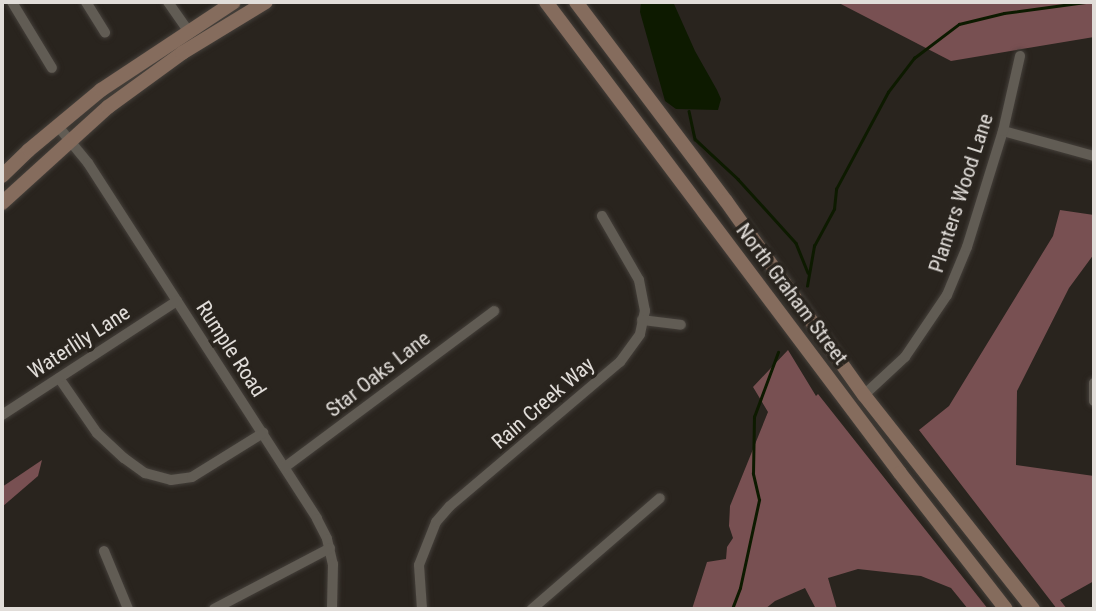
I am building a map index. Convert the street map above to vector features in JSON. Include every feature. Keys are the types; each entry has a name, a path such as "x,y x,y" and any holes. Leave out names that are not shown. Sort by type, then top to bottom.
{"main road":[{"path":"2,176 57,125 102,90 234,2"},
{"path":"2,203 69,139 151,75 266,2"},
{"name":"North Graham Street","path":"546,2 900,473 1006,609"},
{"name":"North Graham Street","path":"576,2 726,201 864,395 1033,609"}],"street":[{"path":"12,2 52,68"},
{"path":"86,2 105,32"},
{"path":"168,2 188,31"},
{"name":"Planters Wood Lane","path":"864,395 905,357 947,295 967,247 1003,131 1020,56"},
{"name":"Rumple Road","path":"57,125 177,301 317,519 330,548 334,581 332,609"},
{"path":"1003,131 1094,156"},
{"name":"Rain Creek Way","path":"422,609 419,565 436,522 450,506 632,349 645,303 639,280 602,216"},
{"name":"Waterlily Lane","path":"2,415 177,301"},
{"name":"Star Oaks Lane","path":"285,467 494,311"},
{"path":"642,320 681,325"},
{"path":"59,378 97,433 124,458 145,472 171,480 192,477 263,433"},
{"path":"1094,383 1094,401"},
{"path":"532,609 660,498"},
{"path":"214,609 330,548"},
{"path":"104,551 128,609"}],"shaded area":[{"path":"641,2 674,4 721,99 718,110 676,109 665,101 640,12"},
{"path":"837,2 1094,2 1094,37 951,61"},
{"path":"1060,210 1094,215 1094,254 1069,288 1017,391 1016,465 1094,476 1094,581 1060,600 1067,609 1057,609 919,430 949,406 1053,236"},
{"path":"788,350 816,396 818,394 988,609 968,609 951,588 921,576 858,569 828,578 837,609 816,609 805,588 775,601 765,609 692,609 707,562 726,559 727,547 733,538 729,526 730,506 768,412 753,387"},
{"path":"42,460 38,476 2,507 2,487"}],"waterway":[{"path":"807,286 814,246 834,209 836,189 888,92 914,58 959,24 1004,13 1085,2"},
{"path":"689,111 695,139 738,179 796,243 808,273"},
{"path":"732,609 740,588 759,500 753,474 754,417 778,352"}]}
